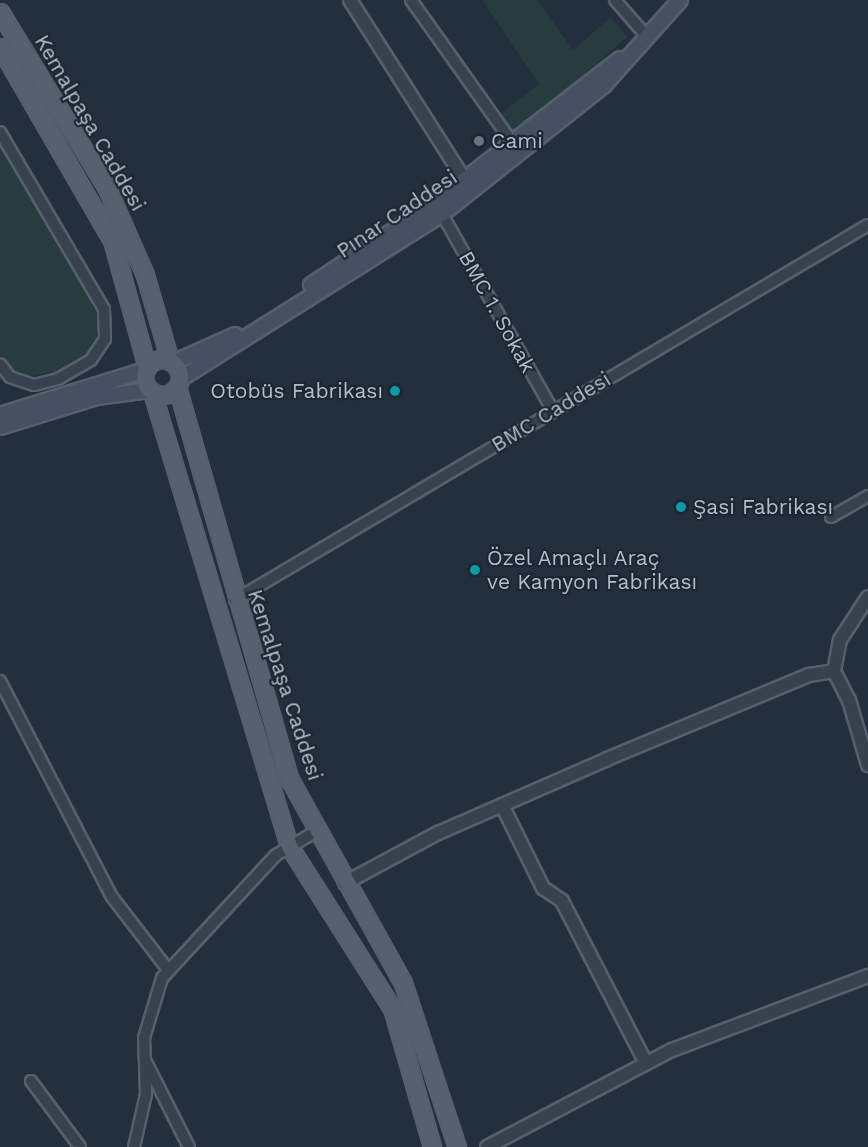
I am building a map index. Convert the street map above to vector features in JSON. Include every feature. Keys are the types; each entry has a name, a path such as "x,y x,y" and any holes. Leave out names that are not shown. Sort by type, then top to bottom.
{"main road":[{"name":"Pınar Caddesi","path":"178,383 442,214 604,85 680,0"},
{"name":"Kemalpaşa Caddesi","path":"0,12 106,186 145,275 178,383 235,600 280,750 315,832 403,983 457,1147"},
{"name":"Pınar Caddesi","path":"172,362 235,335 464,179 648,38"},
{"name":"Kemalpaşa Caddesi","path":"0,47 112,240 151,391 289,846 392,1008 432,1147"},
{"path":"1,421 146,368 158,360 172,362"},
{"path":"1,421 97,397 151,391 165,395 178,383"}],"street":[{"path":"350,0 464,179"},
{"path":"411,0 512,142"},
{"path":"615,0 648,38"},
{"path":"0,132 104,309 105,339 91,360 58,379 34,385 10,377 0,364"},
{"name":"BMC 1. Sokak","path":"442,214 552,409"},
{"name":"BMC Caddesi","path":"235,600 552,409 868,225"},
{"path":"831,517 868,496"},
{"path":"868,597 840,640 834,671 849,700 868,765"},
{"path":"345,883 502,805 765,693 834,671"},
{"path":"0,681 112,897 169,971"},
{"path":"502,805 543,888 562,901 646,1063"},
{"path":"134,1147 146,1094 144,1038 169,971 289,846 315,832"},
{"path":"487,1147 646,1063 868,976"},
{"path":"145,1059 189,1147"},
{"path":"30,1081 80,1147"}],"green space":[{"path":"482,0 537,0 573,50 611,17 627,37 516,135 501,113 539,84"},
{"path":"0,139 98,316 97,341 74,369 31,376 12,371 0,355"}],"place":[{"name":"Cami","path":"479,141"},
{"name":"Otobüs Fabrikası","path":"395,391"},
{"name":"Şasi Fabrikası","path":"681,507"},
{"name":"Özel Amaçlı Araç ve Kamyon Fabrikası","path":"475,570"}]}
